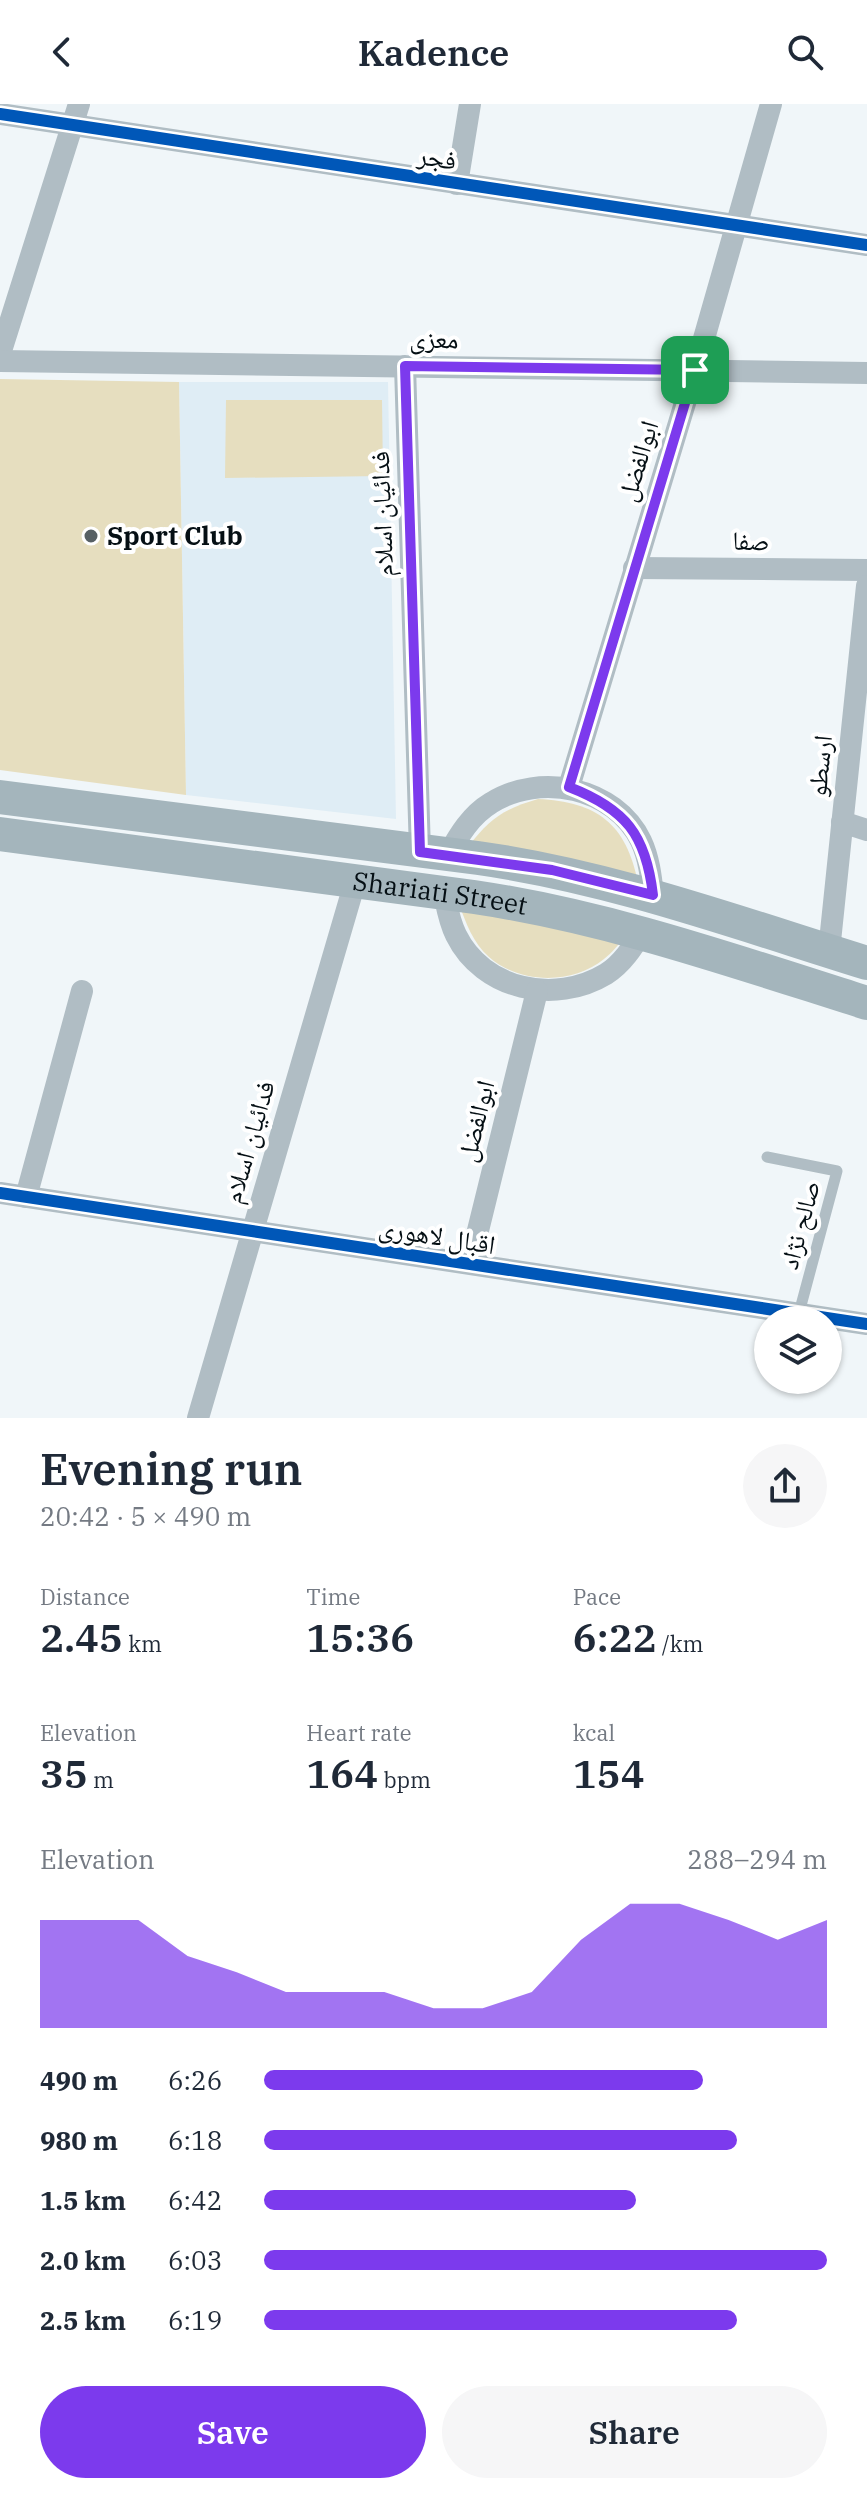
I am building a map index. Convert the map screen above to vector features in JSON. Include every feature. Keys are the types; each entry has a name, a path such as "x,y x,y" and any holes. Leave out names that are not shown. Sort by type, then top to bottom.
{"main road":[{"name":"Shariati Street","path":"0,797 552,870 653,895 867,963"},
{"name":"Shariati Street","path":"0,834 554,910 642,932 867,1003"}],"street":[{"path":"457,184 470,104"},
{"name":"ابوالفضل","path":"569,787 695,370 771,104"},
{"name":"فجر","path":"0,114 76,114 457,184 867,245"},
{"path":"0,354 76,114"},
{"name":"معزی","path":"0,361 867,373"},
{"name":"فدائیان اسلام","path":"405,366 434,853"},
{"name":"صفا","path":"634,568 867,570"},
{"name":"ارسطو","path":"829,951 867,586"},
{"path":"434,853 490,803 527,788 569,787 611,807 628,822 641,841 651,872 653,895"},
{"path":"842,822 867,830"},
{"name":"فدائیان اسلام","path":"198,1418 355,882"},
{"path":"444,893 456,935 468,954 489,973 513,985 537,991 564,990 609,973 629,953 642,932"},
{"path":"26,1197 82,991"},
{"name":"ابوالفضل","path":"470,1263 537,991"},
{"name":"اقبال لاهوری","path":"0,1193 754,1306"},
{"name":"اقبال لاهوری","path":"842,1320 867,1324"}],"lane":[{"name":"صالح نژاد","path":"767,1157 837,1171 801,1306"}],"shaded area":[{"name":"Sport Club","path":"0,379 179,382 186,795 0,770"},
{"path":"179,382 388,382 396,819 186,795"},
{"path":"226,400 382,400 383,476 225,478"},
{"path":"538,799 577,805 606,820 626,845 638,883 468,847 498,816"},
{"path":"459,904 625,936 604,959 577,973 562,977 531,976 502,966 483,951"}],"cycle path":[{"path":"0,114 867,245"},
{"path":"0,1193 867,1324"}],"place":[{"name":"Sport Club","path":"91,536"}],"route":[{"path":"405,366 695,370 569,787 611,807 628,822 641,841 651,872 653,895 552,870 420,852 405,366"}]}
